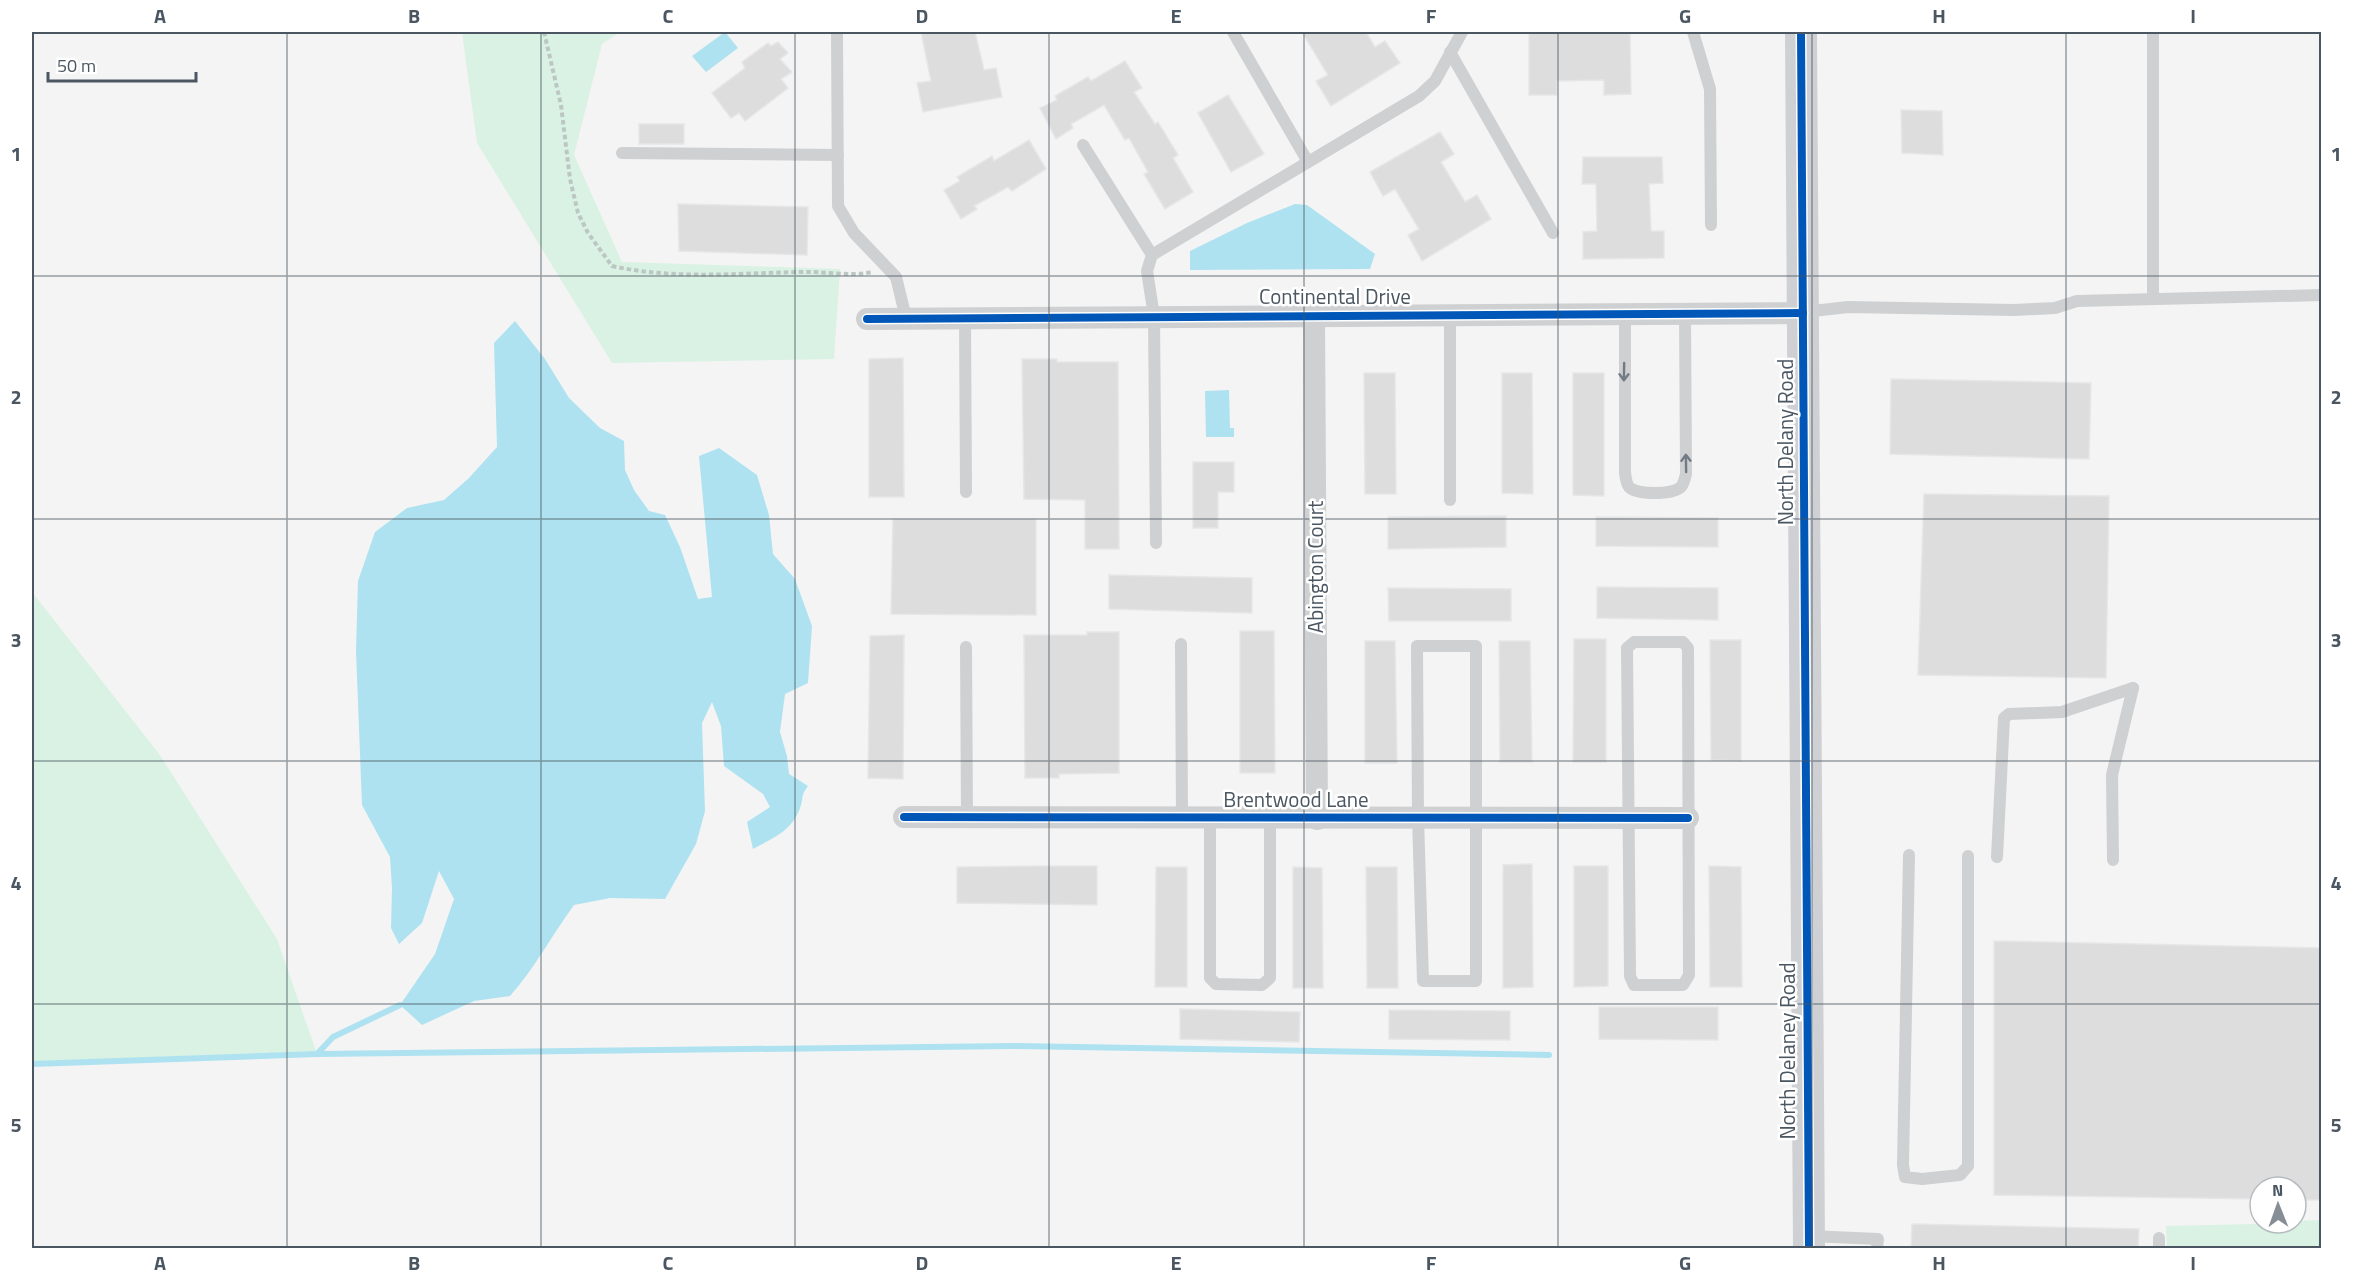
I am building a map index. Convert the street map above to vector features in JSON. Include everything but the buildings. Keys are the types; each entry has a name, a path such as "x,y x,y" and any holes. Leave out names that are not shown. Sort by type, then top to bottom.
{"street":[{"name":"North Delany Road","path":"1802,32 1805,853"},
{"name":"Continental Drive","path":"867,319 1803,313"},
{"name":"Abington Court","path":"1314,315 1317,819"},
{"name":"Brentwood Lane","path":"904,816 1317,819 1688,818"},
{"name":"North Delaney Road","path":"1805,853 1809,1242"}],"lane":[{"path":"837,32 838,206 854,233 896,277 906,318"},
{"path":"1233,32 1308,162"},
{"path":"1156,543 1154,316 1147,270 1152,255 1419,96 1435,81 1462,32"},
{"path":"1693,32 1710,89 1711,225"},
{"path":"2152,32 2153,299"},
{"path":"1450,52 1553,233"},
{"path":"1083,145 1152,255"},
{"path":"622,153 838,155"},
{"path":"1803,313 1848,307 2014,310 2055,308 2077,301 2322,295"},
{"path":"1625,314 1625,473 1632,489 1645,493 1676,490 1682,486 1686,474 1685,313"},
{"path":"1450,315 1450,500"},
{"path":"966,319 966,492"},
{"path":"1634,642 1683,642 1688,648 1688,818 1689,975 1683,985 1634,985 1630,976 1627,648 1634,642"},
{"path":"1181,644 1182,818"},
{"path":"1417,646 1476,646 1476,818 1476,981 1423,981 1418,818 1417,646"},
{"path":"966,647 967,817"},
{"path":"1996,857 2004,718 2009,714 2062,712 2133,688 2112,775 2114,860"},
{"path":"1210,818 1210,978 1216,984 1262,986 1270,978 1270,818"},
{"path":"1909,855 1903,1165 1905,1177 1922,1179 1960,1175 1968,1166 1968,856"},
{"path":"1809,1242 1878,1239 1877,1248"}],"path":[{"path":"544,32 561,105 570,179 579,213 588,233 612,266 637,272 682,275 801,272 856,274 886,266"}],"green space":[{"path":"462,32 620,32 602,44 574,155 622,262 840,269 834,359 612,363 477,143"},
{"path":"32,592 160,755 277,939 317,1054 32,1064"},
{"path":"2321,1220 2321,1248 2167,1248 2166,1226 2248,1224 2248,1235 2308,1235 2308,1221"}],"water":[{"path":"725,32 738,48 706,72 692,56"},
{"path":"1295,204 1307,205 1375,254 1370,269 1190,270 1190,251 1247,223"},
{"path":"515,321 545,359 569,398 600,428 624,441 625,470 634,490 649,511 665,515 680,547 698,599 712,597 699,456 719,448 757,475 769,515 773,554 795,579 812,626 808,683 785,694 780,732 787,756 789,774 808,786 797,816 792,823 775,837 753,849 747,822 770,807 763,794 724,766 721,726 712,702 702,723 705,811 696,844 665,899 610,898 574,905 510,996 474,1001 422,1025 400,1005 435,954 454,899 439,871 422,923 399,944 391,928 390,857 362,805 356,651 358,581 375,532 407,508 444,500 469,478 497,447 494,343"},
{"path":"1229,390 1230,428 1234,428 1234,437 1206,437 1205,391"}],"waterway":[{"path":"317,1054 333,1037 400,1005"},
{"path":"32,1064 317,1054 1012,1046 1549,1055"}],"cycle path":[{"path":"1801,32 1809,1248"},
{"path":"867,319 1803,313"},
{"path":"904,817 1688,818"}]}
